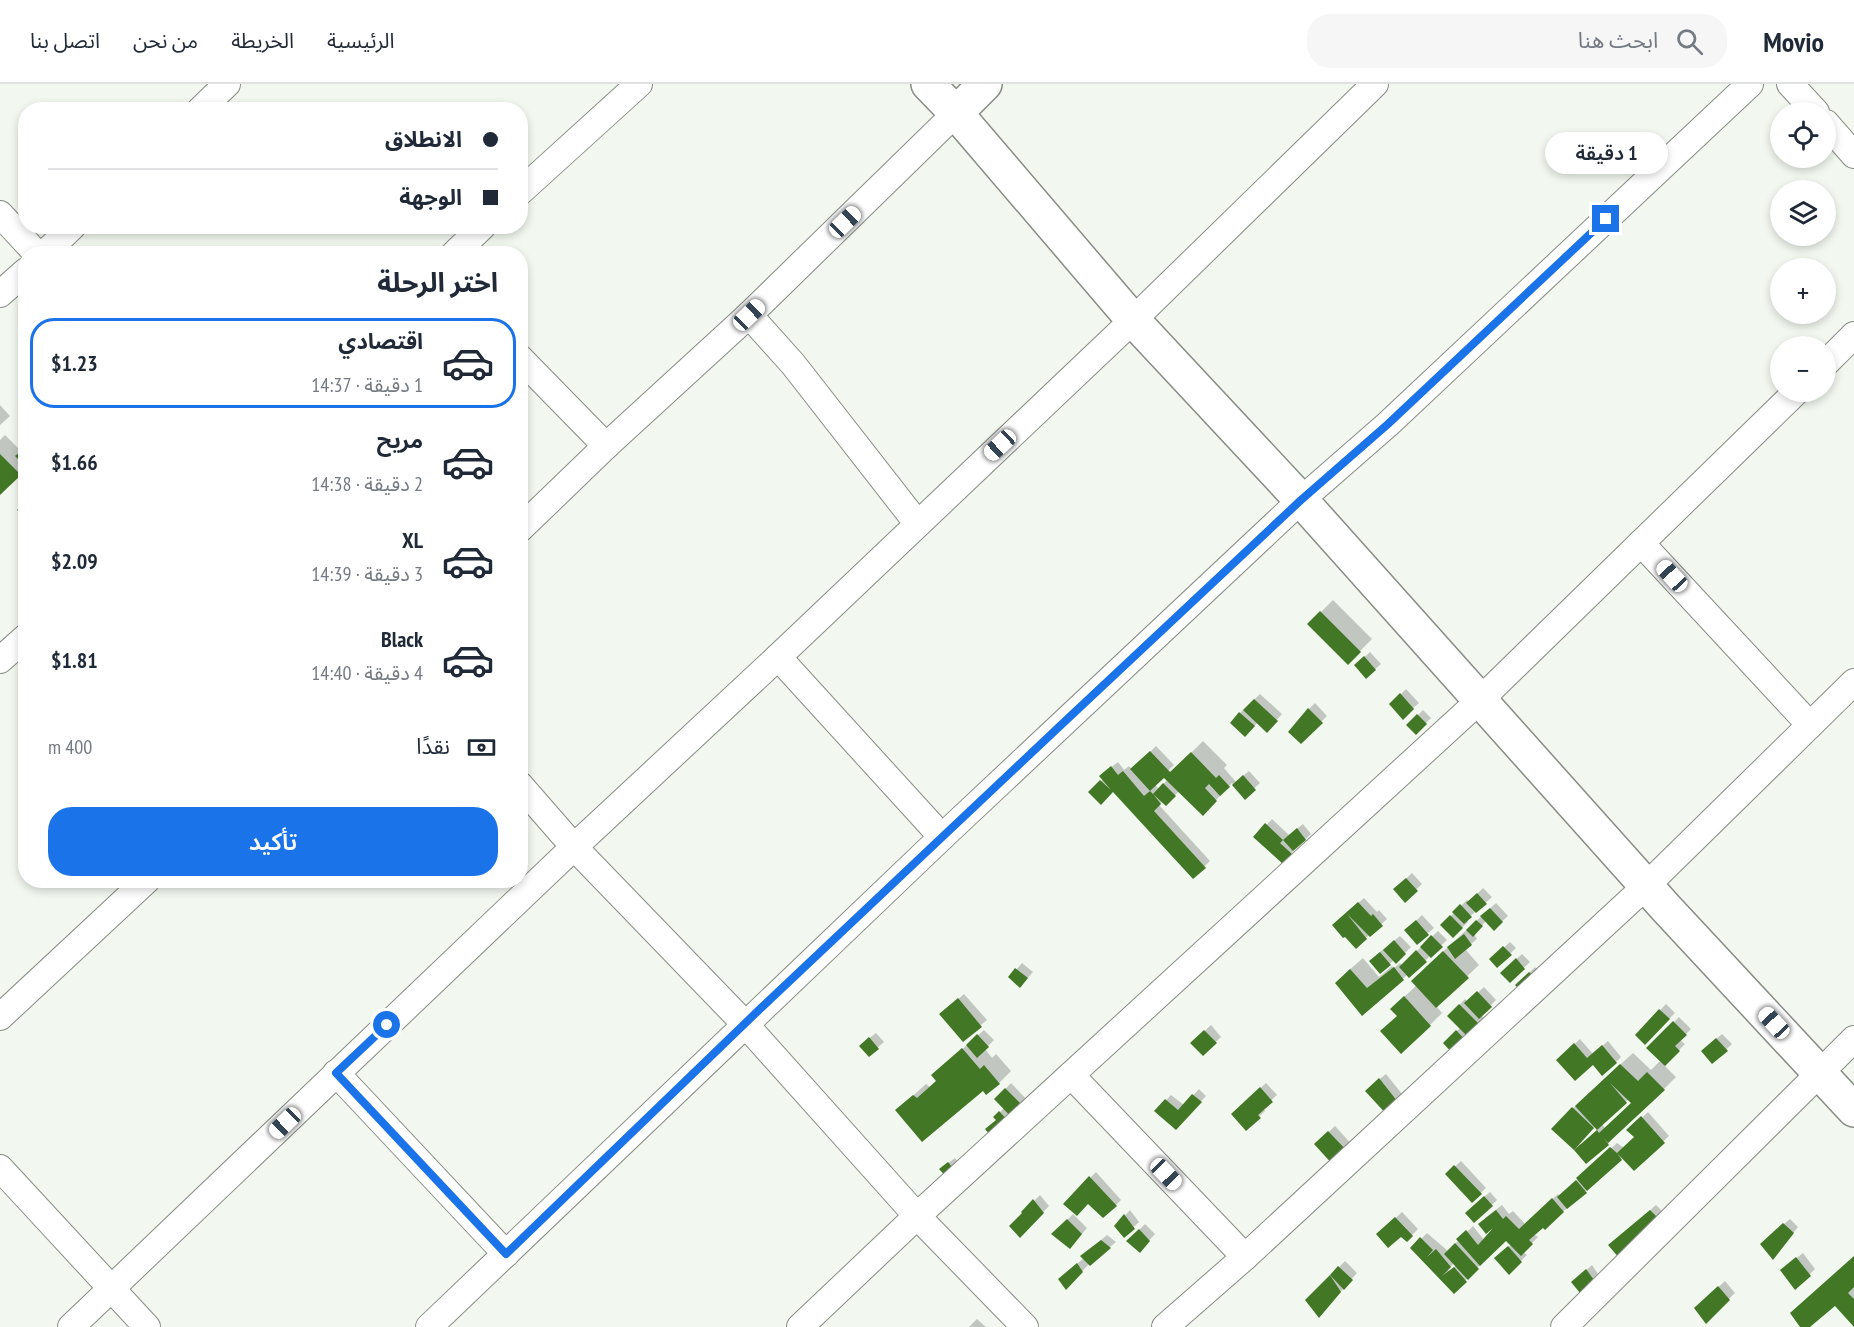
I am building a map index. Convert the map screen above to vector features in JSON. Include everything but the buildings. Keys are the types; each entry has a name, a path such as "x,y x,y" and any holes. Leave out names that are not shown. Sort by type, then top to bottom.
{"main road":[{"path":"928,84 956,113 1133,320 1301,500 1646,886 1854,1110"},
{"path":"956,113 985,84"}],"street":[{"path":"208,102 227,84"},
{"path":"528,185 639,84"},
{"path":"71,1327 574,847 1133,320 1375,84"},
{"path":"429,1327 942,837 1301,500 1388,424 1750,84"},
{"path":"1790,84 1807,102"},
{"path":"528,521 606,446 749,315 956,113"},
{"path":"1836,134 1854,154"},
{"path":"0,214 18,233"},
{"path":"18,234 30,246"},
{"path":"52,246 65,234"},
{"path":"462,246 475,234"},
{"path":"0,294 18,278"},
{"path":"749,315 793,364 917,524"},
{"path":"1836,353 1854,335"},
{"path":"528,366 606,446"},
{"path":"800,1327 917,1216 1480,700 1786,402"},
{"path":"1641,543 1810,724"},
{"path":"0,660 18,644"},
{"path":"778,657 942,837"},
{"path":"1165,1327 1245,1257 1646,886 1854,682"},
{"path":"528,794 574,847 745,1024 917,1216 1025,1327"},
{"path":"0,1017 138,888"},
{"path":"1564,1327 1854,1039"},
{"path":"336,1073 506,1254"},
{"path":"1071,1075 1245,1257"},
{"path":"0,1168 147,1327"}],"route":[{"path":"387,1025 336,1073 506,1254 761,1008 1061,725 1301,500 1388,424 1606,219"}]}
